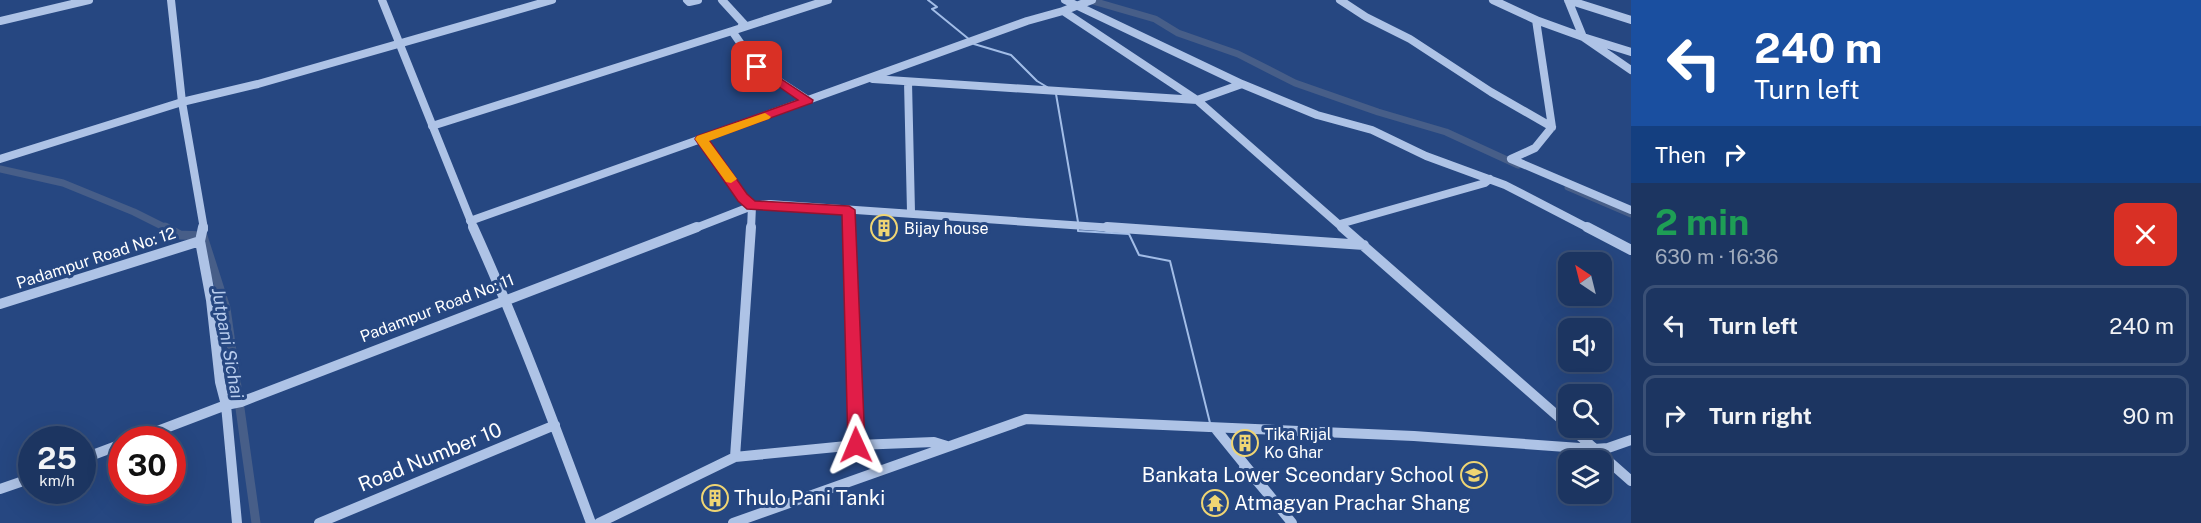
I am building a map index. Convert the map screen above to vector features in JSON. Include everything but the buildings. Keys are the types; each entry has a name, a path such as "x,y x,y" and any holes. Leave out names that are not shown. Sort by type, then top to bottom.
{"street":[{"path":"0,21 89,0"},
{"path":"171,0 182,102 204,231 200,241 211,300 220,382 226,405 237,523"},
{"path":"382,0 470,221 506,300 591,523"},
{"path":"0,159 182,102 258,84 552,0"},
{"path":"687,0 689,2 698,0"},
{"path":"722,0 744,24 741,27"},
{"path":"432,126 828,0"},
{"path":"1065,0 1081,4 1242,84 1317,115 1372,130 1425,156 1490,179 1547,205 1631,250"},
{"path":"1340,0 1366,17 1410,39 1491,92 1552,127"},
{"path":"1493,0 1536,20 1631,52"},
{"path":"1631,20 1568,0 1582,37 1631,70"},
{"path":"470,221 873,79 1027,21 1081,4"},
{"path":"1061,12 1197,100 1558,417"},
{"path":"1536,20 1552,127 1547,137 1527,155 1510,159 1631,210"},
{"path":"732,31 757,67 808,100"},
{"path":"873,79 1197,100 1242,84"},
{"path":"908,82 911,212"},
{"path":"701,139 743,198 752,206 735,457"},
{"path":"1340,224 1485,183 1490,179"},
{"name":"Padampur Road No: 11","path":"171,426 226,405 241,402 752,206 769,204 911,212 1360,245"},
{"path":"849,210 856,445"},
{"name":"Padampur Road No: 12","path":"0,304 200,241"},
{"path":"733,523 1026,419 1114,421 1211,428 1414,436 1594,449 1608,448 1631,440"},
{"name":"Road Number 10","path":"319,523 555,425"},
{"path":"1211,428 1292,523"},
{"path":"1582,438 1631,481"},
{"path":"599,523 735,457 856,445 934,442 947,446"},
{"path":"0,489 18,483"}],"waterway":[{"path":"928,0 937,7 932,9 970,40"},
{"path":"1089,0 1155,19 1178,33 1238,54 1295,83 1378,112 1446,132 1518,165"},
{"path":"974,44 1011,55 1037,81 1047,87"},
{"path":"1056,94 1078,222"},
{"name":"Jutpani Sichai","path":"0,169 63,183 134,212 168,229"},
{"path":"1568,187 1631,214"},
{"name":"Jutpani Sichai","path":"165,227 180,235 203,236 226,308 256,523"},
{"path":"1078,227 1078,231 1129,234 1139,255 1170,261 1210,423"},
{"path":"1240,467 1267,499"}],"slow traffic":[{"path":"731,179 701,139 765,117"}],"place":[{"name":"Bijay house","path":"884,228"},
{"name":"Tika Rijal Ko Ghar","path":"1245,443"},
{"name":"Bankata Lower Sceondary School","path":"1474,475"},
{"name":"Thulo Pani Tanki","path":"715,498"},
{"name":"Atmagyan Prachar Shang","path":"1215,503"}],"route":[{"path":"757,67 808,100 701,139 743,198 752,206 769,204 849,210 856,445"}]}
